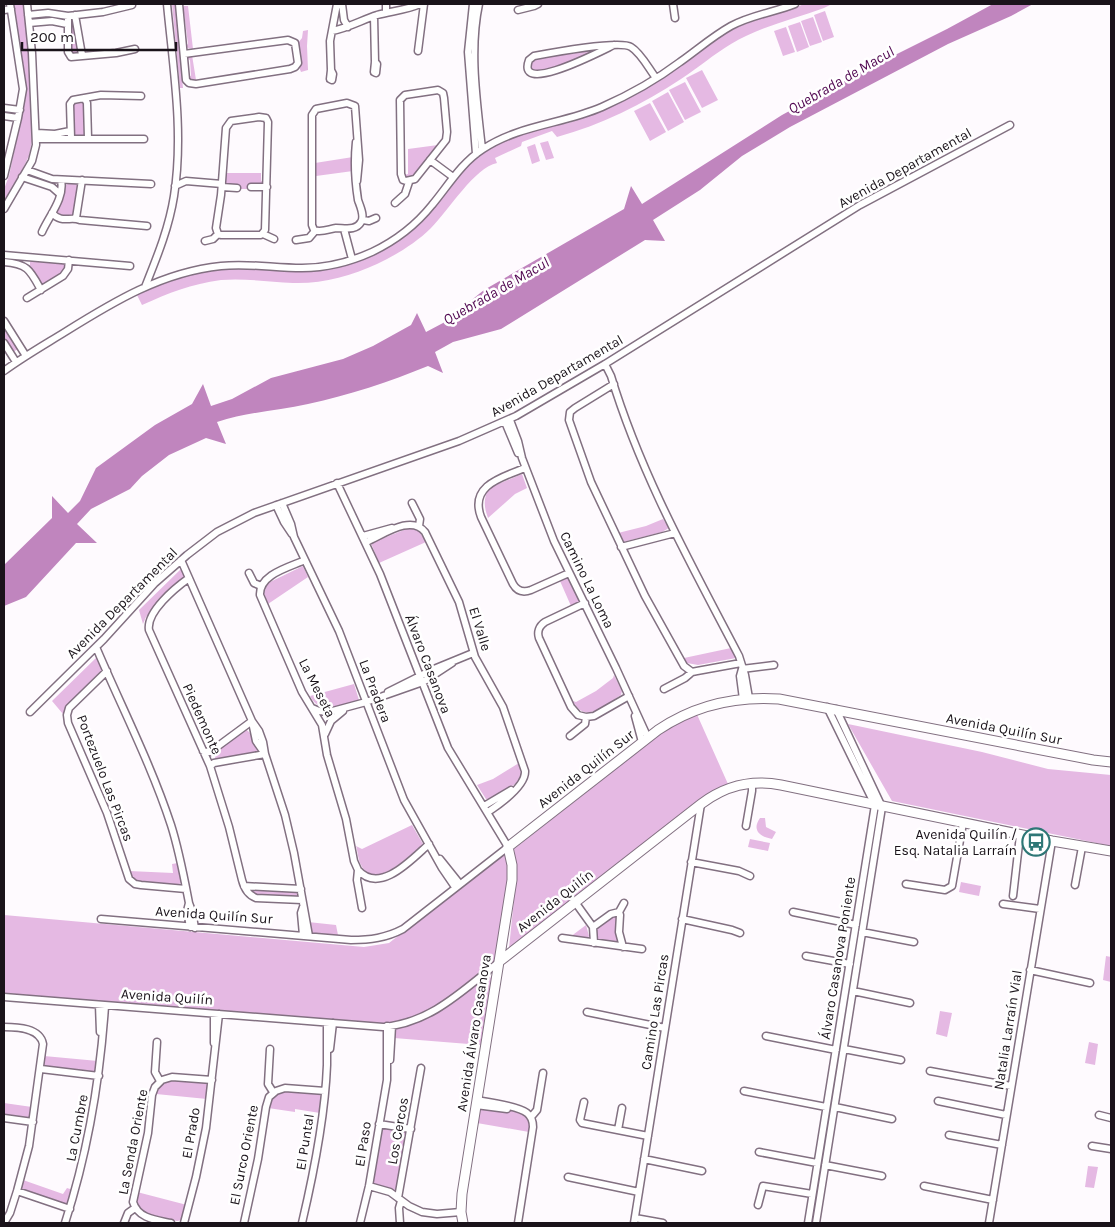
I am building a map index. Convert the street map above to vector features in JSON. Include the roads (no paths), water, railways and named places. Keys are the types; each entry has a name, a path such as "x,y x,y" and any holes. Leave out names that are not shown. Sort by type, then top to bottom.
{"street":[{"path":"4,209 34,156 37,136 27,4"},
{"path":"145,287 165,234 177,173 178,125 167,4"},
{"path":"179,4 186,80 192,84 290,69 298,63 295,44 288,40 184,54"},
{"path":"330,70 330,47 337,4"},
{"path":"342,4 344,20 348,27"},
{"path":"386,4 386,12"},
{"path":"332,31 348,27 386,12 407,9 420,4"},
{"path":"418,51 424,4"},
{"path":"473,4 468,39 468,59 476,154"},
{"path":"479,4 474,57 482,149"},
{"path":"518,10 538,4"},
{"path":"673,4 675,18"},
{"path":"4,371 104,308 145,287 176,275 214,267 247,264 311,268 352,260 378,249 410,228 432,206 453,177 482,149 518,132 564,121 621,98 656,78 733,25 795,4"},
{"path":"28,16 48,13 72,16 103,12 132,5"},
{"path":"4,10 11,10"},
{"path":"4,17 11,10"},
{"path":"4,176 20,110 23,82 11,10"},
{"path":"72,16 67,24 69,55 74,57 135,49"},
{"path":"72,16 82,55"},
{"path":"374,16 375,62"},
{"path":"29,23 52,21 67,24"},
{"path":"614,45 568,66 540,75 533,74 527,67 528,60 534,56 614,45 627,45 633,48 656,78"},
{"path":"395,203 405,194 409,182 415,179 444,142 447,134 444,98 443,93 438,90 406,94 400,100 401,174 403,180 409,182"},
{"path":"70,135 70,104 73,100 114,94 141,96"},
{"path":"85,99 87,103 88,138"},
{"path":"315,231 312,227 313,111 319,108 347,103 353,105 356,112 356,142 359,160 356,181 363,220"},
{"path":"4,108 20,110"},
{"path":"4,116 18,118"},
{"path":"218,234 216,228 222,186 227,125 235,120 263,117 268,119 266,223 263,234"},
{"name":"Avenida Departamental","path":"30,712 96,647 155,584 204,541 223,528 254,513 459,441 507,421 605,364 860,205 1010,125"},
{"path":"37,136 56,140 70,135 88,138 144,139"},
{"path":"430,160 453,177"},
{"path":"26,170 45,178 61,180 151,184"},
{"path":"177,173 186,181"},
{"path":"22,177 52,187 60,194"},
{"path":"42,232 60,194 61,180"},
{"path":"76,218 82,180"},
{"path":"175,186 186,181 236,188"},
{"path":"251,187 267,187"},
{"path":"52,213 65,220 76,218 80,220 147,226"},
{"path":"363,220 369,221 376,218"},
{"path":"296,240 307,239 315,231 357,226 363,220"},
{"path":"344,229 352,260"},
{"path":"218,234 228,236 263,234 274,239"},
{"path":"205,241 213,239 218,234"},
{"path":"4,255 130,266"},
{"path":"26,267 33,258"},
{"path":"27,298 65,274 68,269 69,260"},
{"path":"4,262 18,263 26,267 41,290"},
{"path":"4,321 26,356"},
{"path":"4,344 16,362"},
{"path":"605,364 614,384 638,454 675,533 739,656 745,675 746,698"},
{"path":"614,384 570,412 569,416 574,436 590,482 645,596 680,662 692,672"},
{"name":"Camino La Loma","path":"507,421 518,442 525,468 549,530 629,696 645,740"},
{"path":"525,468 490,483 482,491 478,507 481,517 513,584 520,591 531,590 569,572"},
{"name":"Álvaro Casanova","path":"337,483 380,574 448,748 508,847"},
{"name":"El Valle","path":"412,503 420,519 419,526 426,535 459,602 473,653 500,701 524,765 525,778 517,788 486,809"},
{"name":"La Pradera","path":"279,504 284,522 294,537 339,631 404,800 434,852 458,885"},
{"path":"364,539 410,524 419,526"},
{"path":"621,547 675,533"},
{"path":"181,560 252,721 252,732 265,754 285,815 301,889 306,936"},
{"path":"249,573 254,583 261,586 268,578 305,560"},
{"name":"Piedemonte","path":"189,578 172,592 154,612 148,627 203,751 212,765 244,886"},
{"name":"La Meseta","path":"261,586 262,601 300,687 320,720 354,861 358,870 357,878 362,908"},
{"path":"584,603 545,622 538,629 539,638 573,710 578,715 594,716 629,696"},
{"path":"96,647 162,801 178,850 188,903 187,911 192,927"},
{"path":"312,707 325,712 346,709 381,697 422,679 473,653"},
{"path":"664,690 692,672 774,665"},
{"name":"Portezuelo Las Pircas","path":"106,670 69,708 67,715 70,727 110,820 129,879 141,885 186,890"},
{"name":"Avenida Quilín Sur","path":"101,919 359,940 385,937 403,929 669,723 696,710 721,702 746,698 779,699 831,708 1111,762"},
{"path":"831,708 879,806"},
{"path":"324,735 333,718 346,709"},
{"path":"570,736 583,726 586,717"},
{"path":"203,751 210,752 252,721"},
{"path":"210,752 212,765 265,754"},
{"path":"746,826 752,783"},
{"name":"Avenida Quilín","path":"4,997 371,1027 390,1026 418,1019 438,1010 700,804 725,789 752,783 773,783 1020,835 1111,851"},
{"name":"Camino Las Pircas","path":"634,1221 700,804"},
{"name":"Álvaro Casanova Poniente","path":"816,1223 853,991 850,964 879,806"},
{"name":"Álvaro Casanova Poniente","path":"808,1223 836,1050 862,932 879,806"},
{"path":"906,884 945,890 952,886 963,823"},
{"path":"1013,896 1020,835"},
{"name":"Natalia Larraín Vial","path":"989,1223 1052,841"},
{"path":"358,870 366,876 376,879 388,877 429,844"},
{"name":"Avenida Álvaro Casanova","path":"463,1223 461,1212 462,1194 512,880 512,865 508,847"},
{"path":"1075,884 1082,847"},
{"path":"691,862 739,871 750,876"},
{"path":"358,885 360,880 366,876"},
{"path":"301,889 244,886 248,894 256,898 303,903"},
{"path":"575,902 593,927 594,943"},
{"path":"623,946 619,912 624,903"},
{"path":"1003,904 1040,909"},
{"path":"593,927 612,914 619,912"},
{"path":"793,912 856,925"},
{"path":"682,919 732,930 740,934"},
{"path":"862,932 914,942"},
{"path":"562,938 642,949"},
{"path":"806,956 850,964"},
{"path":"1030,970 1090,983"},
{"path":"853,991 910,1003"},
{"name":"La Cumbre","path":"65,1223 85,1153 99,1076 101,1035 99,1023 102,1005"},
{"path":"587,1012 665,1028"},
{"name":"El Prado","path":"184,1223 202,1151 212,1080 216,1014"},
{"name":"El Puntal","path":"302,1223 316,1154 325,1091 330,1023"},
{"name":"El Paso","path":"360,1223 369,1186 379,1124 387,1068 390,1026"},
{"path":"4,1027 27,1030 40,1036 43,1044 33,1122 17,1191 8,1218 4,1223"},
{"path":"766,1036 836,1050"},
{"path":"157,1042 155,1072 160,1081 172,1077 212,1080"},
{"path":"270,1049 268,1084 274,1092 286,1088 325,1091"},
{"path":"844,1049 901,1060"},
{"name":"Los Cercos","path":"400,1223 400,1199 422,1068"},
{"path":"41,1069 99,1076"},
{"path":"930,1070 1011,1086"},
{"path":"531,1117 537,1110 543,1073"},
{"name":"La Senda Oriente","path":"136,1208 134,1196 148,1132 152,1098 154,1090 160,1081"},
{"path":"744,1091 826,1107"},
{"name":"El Surco Oriente","path":"244,1223 258,1159 267,1103 274,1092"},
{"path":"938,1101 1006,1115"},
{"path":"476,1102 525,1111 531,1117 533,1127 518,1223"},
{"path":"584,1102 580,1120 582,1124 648,1136"},
{"path":"834,1107 892,1119"},
{"path":"618,1130 622,1108"},
{"path":"1099,1115 1111,1118"},
{"path":"4,1118 33,1122"},
{"path":"379,1124 411,1129"},
{"path":"949,1134 1002,1145"},
{"path":"822,1136 830,1138"},
{"path":"1092,1146 1111,1149"},
{"path":"759,1152 817,1163"},
{"path":"644,1159 702,1171"},
{"path":"826,1165 882,1176"},
{"path":"568,1177 639,1192"},
{"path":"369,1186 386,1190 413,1209 427,1213 461,1212"},
{"path":"758,1205 763,1186 812,1194"},
{"path":"924,1186 993,1200"},
{"path":"17,1191 70,1209"},
{"path":"124,1223 128,1213 136,1208 144,1216 171,1223"},
{"path":"634,1221 663,1223"}],"water":[{"name":"Quebrada de Macul","path":"993,4 1033,4 948,44 790,127 742,156 700,190 653,220 665,241 645,240 501,329 453,342 435,352 443,373 428,366 384,383 339,397 217,422 226,444 206,438 169,455 142,476 130,489 91,509 77,524 97,543 76,543 26,597 4,606 4,565 52,518 52,496 68,513 80,501 96,468 155,425 192,404 203,384 211,406 232,399 271,378 343,359 373,346 411,325 417,313 426,332 443,323 484,290 624,209 631,186 642,204 782,115"}],"place":[{"name":"Avenida Quilín / Esq. Natalia Larraín","path":"1036,842"}]}
